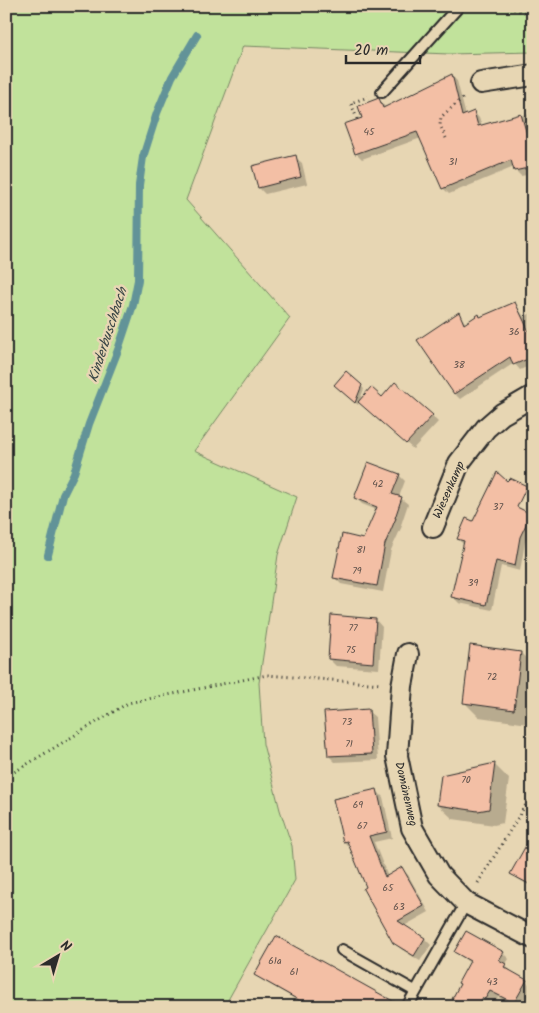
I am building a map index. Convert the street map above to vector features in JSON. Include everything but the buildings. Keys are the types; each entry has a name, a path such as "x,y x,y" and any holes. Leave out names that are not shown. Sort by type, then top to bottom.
{"street":[{"path":"481,82 533,75"},
{"name":"Wiesenkamp","path":"432,527 459,463 486,428 502,414 533,396"},
{"name":"Domänenweg","path":"408,654 402,686 397,756 412,828 438,876 466,903 533,938"}],"lane":[{"path":"382,92 459,7"},
{"path":"407,1007 466,903"},
{"path":"342,950 415,991"}],"path":[{"path":"459,7 504,7 533,14"},
{"path":"446,138 440,125 441,116 481,82"},
{"path":"357,119 351,103 382,92"},
{"path":"6,777 128,703 267,675 402,686"},
{"path":"466,903 533,793"}],"green space":[{"path":"6,6 533,6 533,52 449,54 243,46 186,200 290,318 194,451 297,497 278,555 259,683 263,744 280,810 292,846 295,880 224,1007 6,1007"}],"waterway":[{"name":"Kinderbuschbach","path":"48,555 63,495 74,473 89,424 118,350 133,305 138,280 139,185 143,157 157,113 172,77 197,35"}]}
